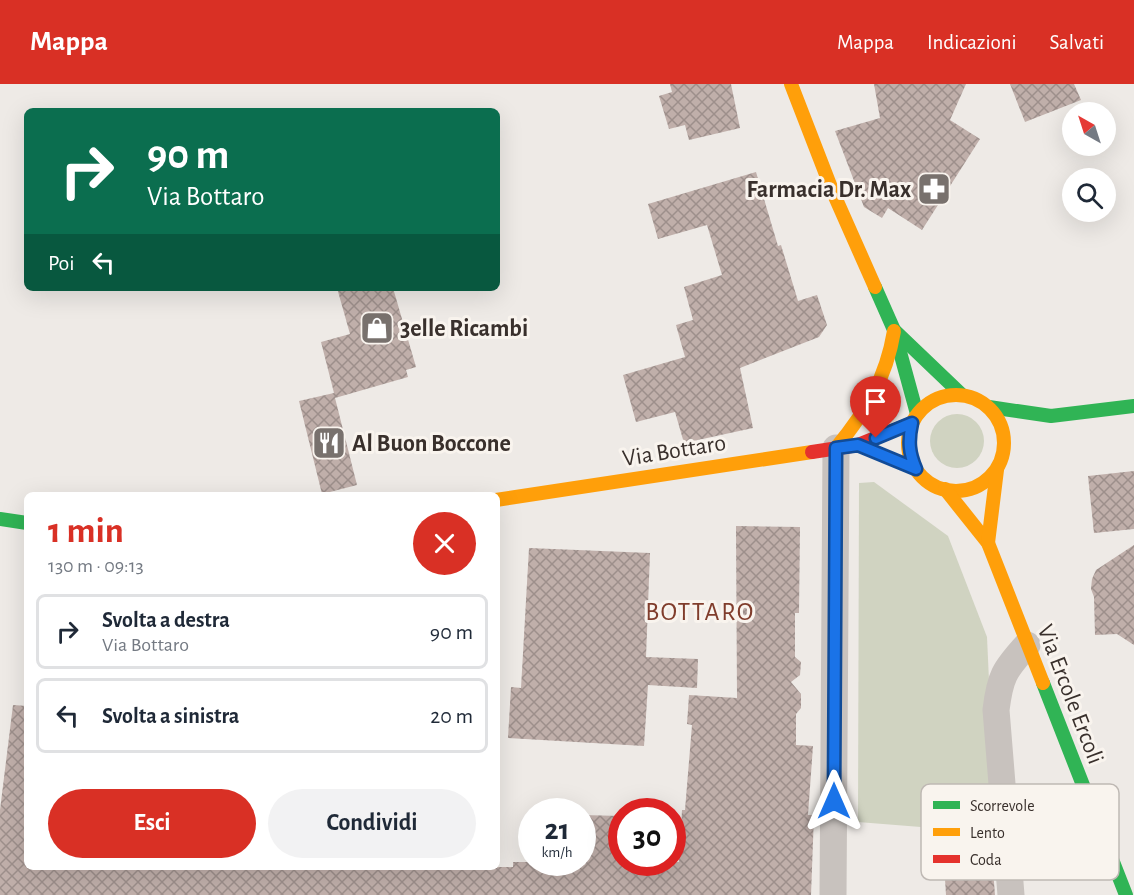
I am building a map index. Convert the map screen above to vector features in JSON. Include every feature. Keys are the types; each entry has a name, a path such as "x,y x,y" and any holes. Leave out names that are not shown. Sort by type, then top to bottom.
{"street":[{"path":"792,84 836,199 894,330 915,419"},
{"path":"894,330 962,394 981,401 989,407 999,419 1009,446 997,470 986,480 974,488 945,489 924,478 916,469 910,455 909,439 915,419 926,405 937,399 962,394"},
{"path":"833,895 847,446 858,420 876,391 888,362 894,330"},
{"path":"989,407 1051,416 1134,406"},
{"path":"1032,429 1051,416"},
{"name":"Via Bottaro","path":"500,499 847,446 915,419"},
{"path":"847,446 878,453"},
{"path":"897,461 916,469"},
{"name":"Via Ercole Ercoli","path":"988,543 997,470"},
{"name":"Via Ercole Ercoli","path":"945,489 988,543 1082,784"},
{"path":"0,519 24,523"},
{"path":"1002,784 996,710 999,685 1007,667 1027,645"},
{"name":"Via Ercole Ercoli","path":"1119,877 1126,895"},
{"path":"1010,880 1011,895"}],"green space":[{"path":"957,414 967,416 976,422 982,431 984,441 982,451 976,460 967,466 957,468 947,466 938,460 932,451 930,441 932,431 938,422 947,416"},
{"path":"874,482 948,536 987,637 994,784 921,784 921,827 858,822 859,483"}],"building":[{"path":"670,84 731,84 740,128 689,140 685,125 669,129 659,96 672,92"},
{"path":"874,84 966,84 950,120 980,139 922,230 888,208 882,218 864,207 835,131 880,118"},
{"path":"1010,84 1074,84 1081,100 1062,102 1062,107 1025,122"},
{"path":"756,172 778,246 781,245 798,301 817,295 827,325 819,337 740,368 753,428 684,443 675,412 636,422 623,375 685,357 676,325 693,320 684,287 722,275 707,225 658,239 648,204"},
{"path":"338,291 394,291 416,367 406,370 408,377 335,398 357,485 322,492 299,401 334,393 321,342 350,334"},
{"path":"1134,471 1134,529 1094,533 1088,476"},
{"path":"736,526 800,527 799,613 795,613 795,657 801,662 800,675 791,682 801,694 801,708 796,714 796,745 813,746 808,815 814,815 811,895 0,895 0,810 13,705 24,706 24,870 500,870 500,867 513,867 513,862 518,862 518,876 596,876 596,815 608,816 608,876 686,876 686,798 692,725 687,724 689,695 737,698"},
{"path":"1134,545 1134,645 1117,634 1095,635 1094,597 1091,589 1096,570"},
{"path":"529,548 650,553 646,657 698,659 697,688 648,685 644,746 508,738 511,687 521,688"},
{"path":"945,880 994,880 995,895 946,895"}],"traffic: fast":[{"path":"875,287 894,330 917,414"},
{"path":"895,331 962,395"},
{"path":"989,407 1051,416 1134,406"},
{"path":"0,519 24,523"},
{"path":"1043,683 1083,784"},
{"path":"1119,877 1126,895"}],"traffic: slow":[{"path":"791,84 832,190 875,287"},
{"path":"836,448 857,421 873,394 886,364 894,331"},
{"path":"956,395 974,399 990,409 1000,425 1004,443 1000,461 990,477 974,487 956,491 938,487 922,477 912,461 908,443 912,425 922,409 938,399 956,395"},
{"path":"500,499 812,452"},
{"path":"988,543 997,470"},
{"path":"945,489 988,543 1043,683"}],"traffic: jam":[{"path":"812,452 858,445 912,423"}],"place":[{"name":"Farmacia Dr. Max","path":"934,189"},
{"name":"3elle Ricambi","path":"377,328"},
{"name":"Al Buon Boccone","path":"329,443"}],"district":[{"name":"BOTTARO","path":"700,611"}],"route":[{"path":"834,801 836,448 858,445 916,469 910,455 909,439 912,423 876,438"}]}
